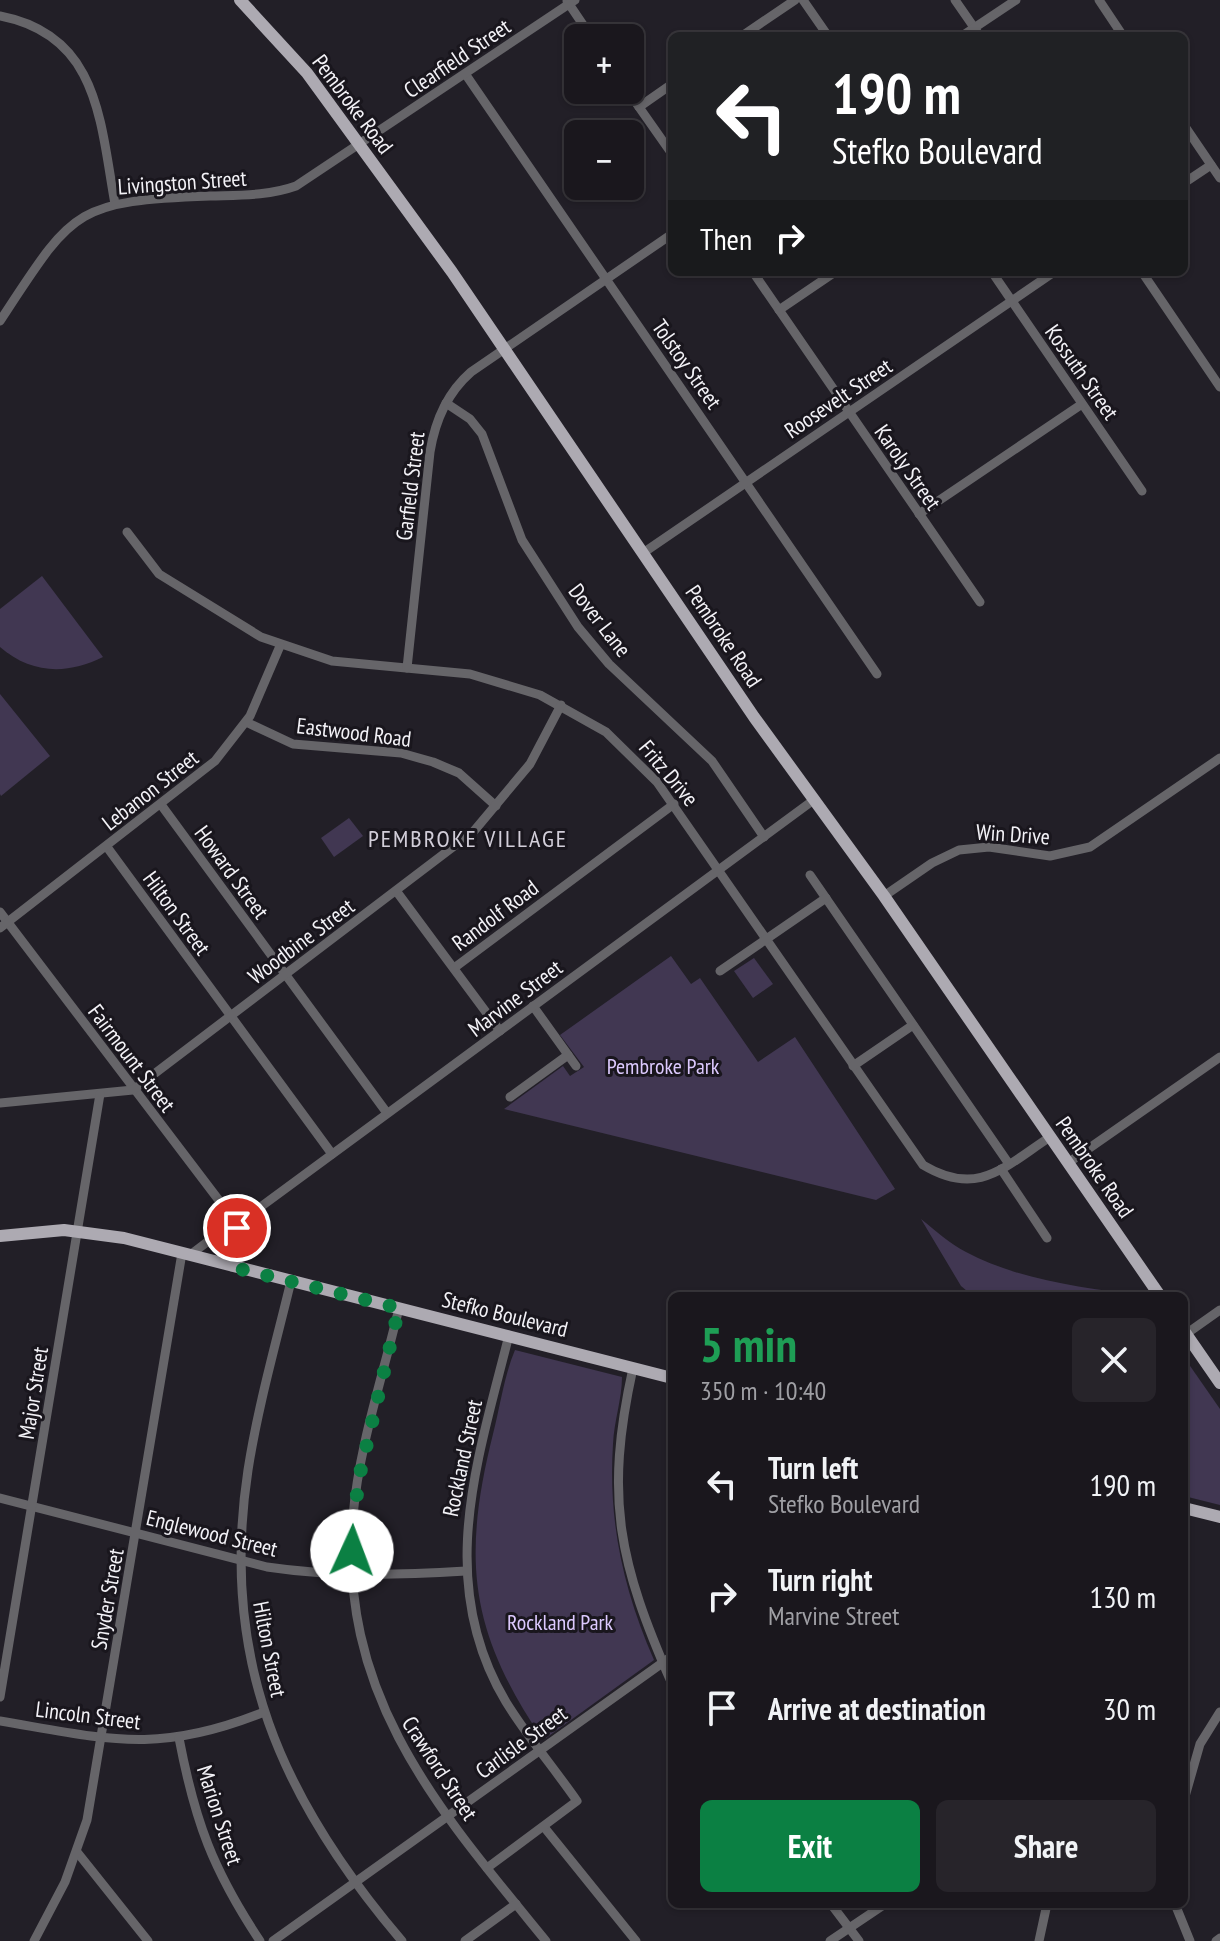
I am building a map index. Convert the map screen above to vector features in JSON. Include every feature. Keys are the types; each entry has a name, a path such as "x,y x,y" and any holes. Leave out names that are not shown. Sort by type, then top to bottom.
{"main road":[{"name":"Pembroke Road","path":"246,1 287,48 505,348 643,553 1157,1292"},
{"name":"Stefko Boulevard","path":"0,1236 77,1231 124,1238 233,1262 291,1281 668,1377"},
{"path":"1188,1340 1220,1383"},
{"path":"1188,1509 1220,1517"}],"street":[{"path":"748,32 795,0"},
{"path":"803,0 825,32"},
{"path":"955,0 977,32 1016,0"},
{"path":"1099,0 1120,32"},
{"path":"570,1 584,24"},
{"name":"Clearfield Street","path":"360,146 570,1"},
{"path":"0,16 30,23 47,32 66,49 83,71 97,108 115,204"},
{"name":"Tolstoy Street","path":"466,75 877,674"},
{"path":"639,107 668,87"},
{"path":"637,104 668,148"},
{"path":"1188,131 1220,178"},
{"name":"Livingston Street","path":"0,321 59,234 90,212 150,198 283,191 308,181 360,146"},
{"path":"1188,180 1211,165"},
{"name":"Garfield Street","path":"407,668 430,452 435,427 446,403 466,376 668,237"},
{"name":"Karoly Street","path":"756,276 980,602"},
{"path":"779,310 829,276"},
{"name":"Kossuth Street","path":"995,276 1142,491"},
{"name":"Roosevelt Street","path":"643,553 1048,276"},
{"path":"1145,276 1220,387"},
{"name":"Dover Lane","path":"446,403 470,419 482,434 514,525 578,627 632,688 707,756 764,837"},
{"path":"919,514 1082,404"},
{"name":"Fritz Drive","path":"127,532 166,579 280,646 332,661 488,677 561,705 588,719 629,751 674,804 923,1165 974,1181 1005,1166 1050,1137"},
{"name":"Lebanon Street","path":"4,925 162,806 215,761 246,722 280,646"},
{"name":"Woodbine Street","path":"133,1090 474,831 530,764 561,705"},
{"name":"Eastwood Road","path":"246,722 293,744 401,753 433,762 459,773 496,806"},
{"name":"Win Drive","path":"884,896 932,863 959,850 989,847 1050,856 1090,847 1220,758"},
{"name":"Marvine Street","path":"186,1254 223,1230 236,1227 815,799"},
{"name":"Randolf Road","path":"454,968 674,804"},
{"name":"Howard Street","path":"162,806 387,1113"},
{"name":"Hilton Street","path":"107,847 332,1154"},
{"path":"810,875 913,1025 1005,1166 1047,1238"},
{"path":"397,892 500,1031"},
{"path":"720,971 826,898"},
{"name":"Fairmount Street","path":"0,912 4,925 236,1227"},
{"path":"533,1006 576,1066"},
{"path":"853,1066 913,1025"},
{"path":"510,1097 568,1055"},
{"path":"1068,1163 1220,1057"},
{"path":"0,1103 133,1090"},
{"name":"Major Street","path":"0,1697 100,1094"},
{"path":"233,1262 239,1255 243,1232 236,1227"},
{"name":"Snyder Street","path":"34,1941 77,1852 102,1738 186,1254"},
{"name":"Hilton Street","path":"291,1281 252,1446 240,1559 242,1620 264,1712 289,1775 356,1881 402,1941"},
{"name":"Crawford Street","path":"399,1308 358,1482 353,1516 352,1576 359,1635 385,1713 409,1761 487,1868 546,1941"},
{"path":"1188,1334 1220,1310"},
{"name":"Rockland Street","path":"509,1335 471,1492 465,1540 466,1571 476,1628 490,1668 506,1701 577,1801 544,1827"},
{"path":"633,1368 618,1447 619,1515 632,1588 668,1675"},
{"name":"Englewood Street","path":"0,1498 294,1571 352,1576 466,1571"},
{"name":"Carlisle Street","path":"273,1941 668,1659"},
{"name":"Lincoln Street","path":"0,1721 138,1741 179,1738 223,1728 264,1712"},
{"path":"1188,1774 1200,1744 1220,1712"},
{"name":"Marion Street","path":"179,1738 189,1791 208,1852 260,1941"},
{"path":"487,1868 544,1827 636,1941"},
{"path":"77,1852 148,1941"},
{"path":"465,1941 516,1904"},
{"path":"834,1908 859,1941"},
{"path":"830,1941 851,1930 880,1908"},
{"path":"1039,1941 1046,1908"},
{"path":"1177,1908 1190,1941"}],"green space":[{"path":"42,576 103,657 76,667 50,669 24,662 0,647 0,609"},
{"path":"0,694 50,756 1,796 0,794"},
{"path":"349,818 363,836 334,857 321,838"},
{"name":"Pembroke Park","path":"671,956 691,984 700,978 758,1062 795,1037 895,1189 876,1200 504,1109 563,1066 570,1076 584,1067 560,1035"},
{"path":"754,958 773,984 753,998 734,971"},
{"path":"921,1219 960,1249 1008,1270 1052,1282 1116,1292 968,1292 961,1286"},
{"name":"Rockland Park","path":"515,1350 622,1377 613,1444 616,1527 626,1581 654,1660 546,1738 542,1738 499,1663 478,1592 477,1519 483,1478"},
{"path":"1188,1363 1220,1409 1220,1505 1188,1497"}],"district":[{"name":"PEMBROKE VILLAGE","path":"468,839"}],"route":[{"path":"237,1228 232,1267 399,1308 358,1482 352,1551"}]}
